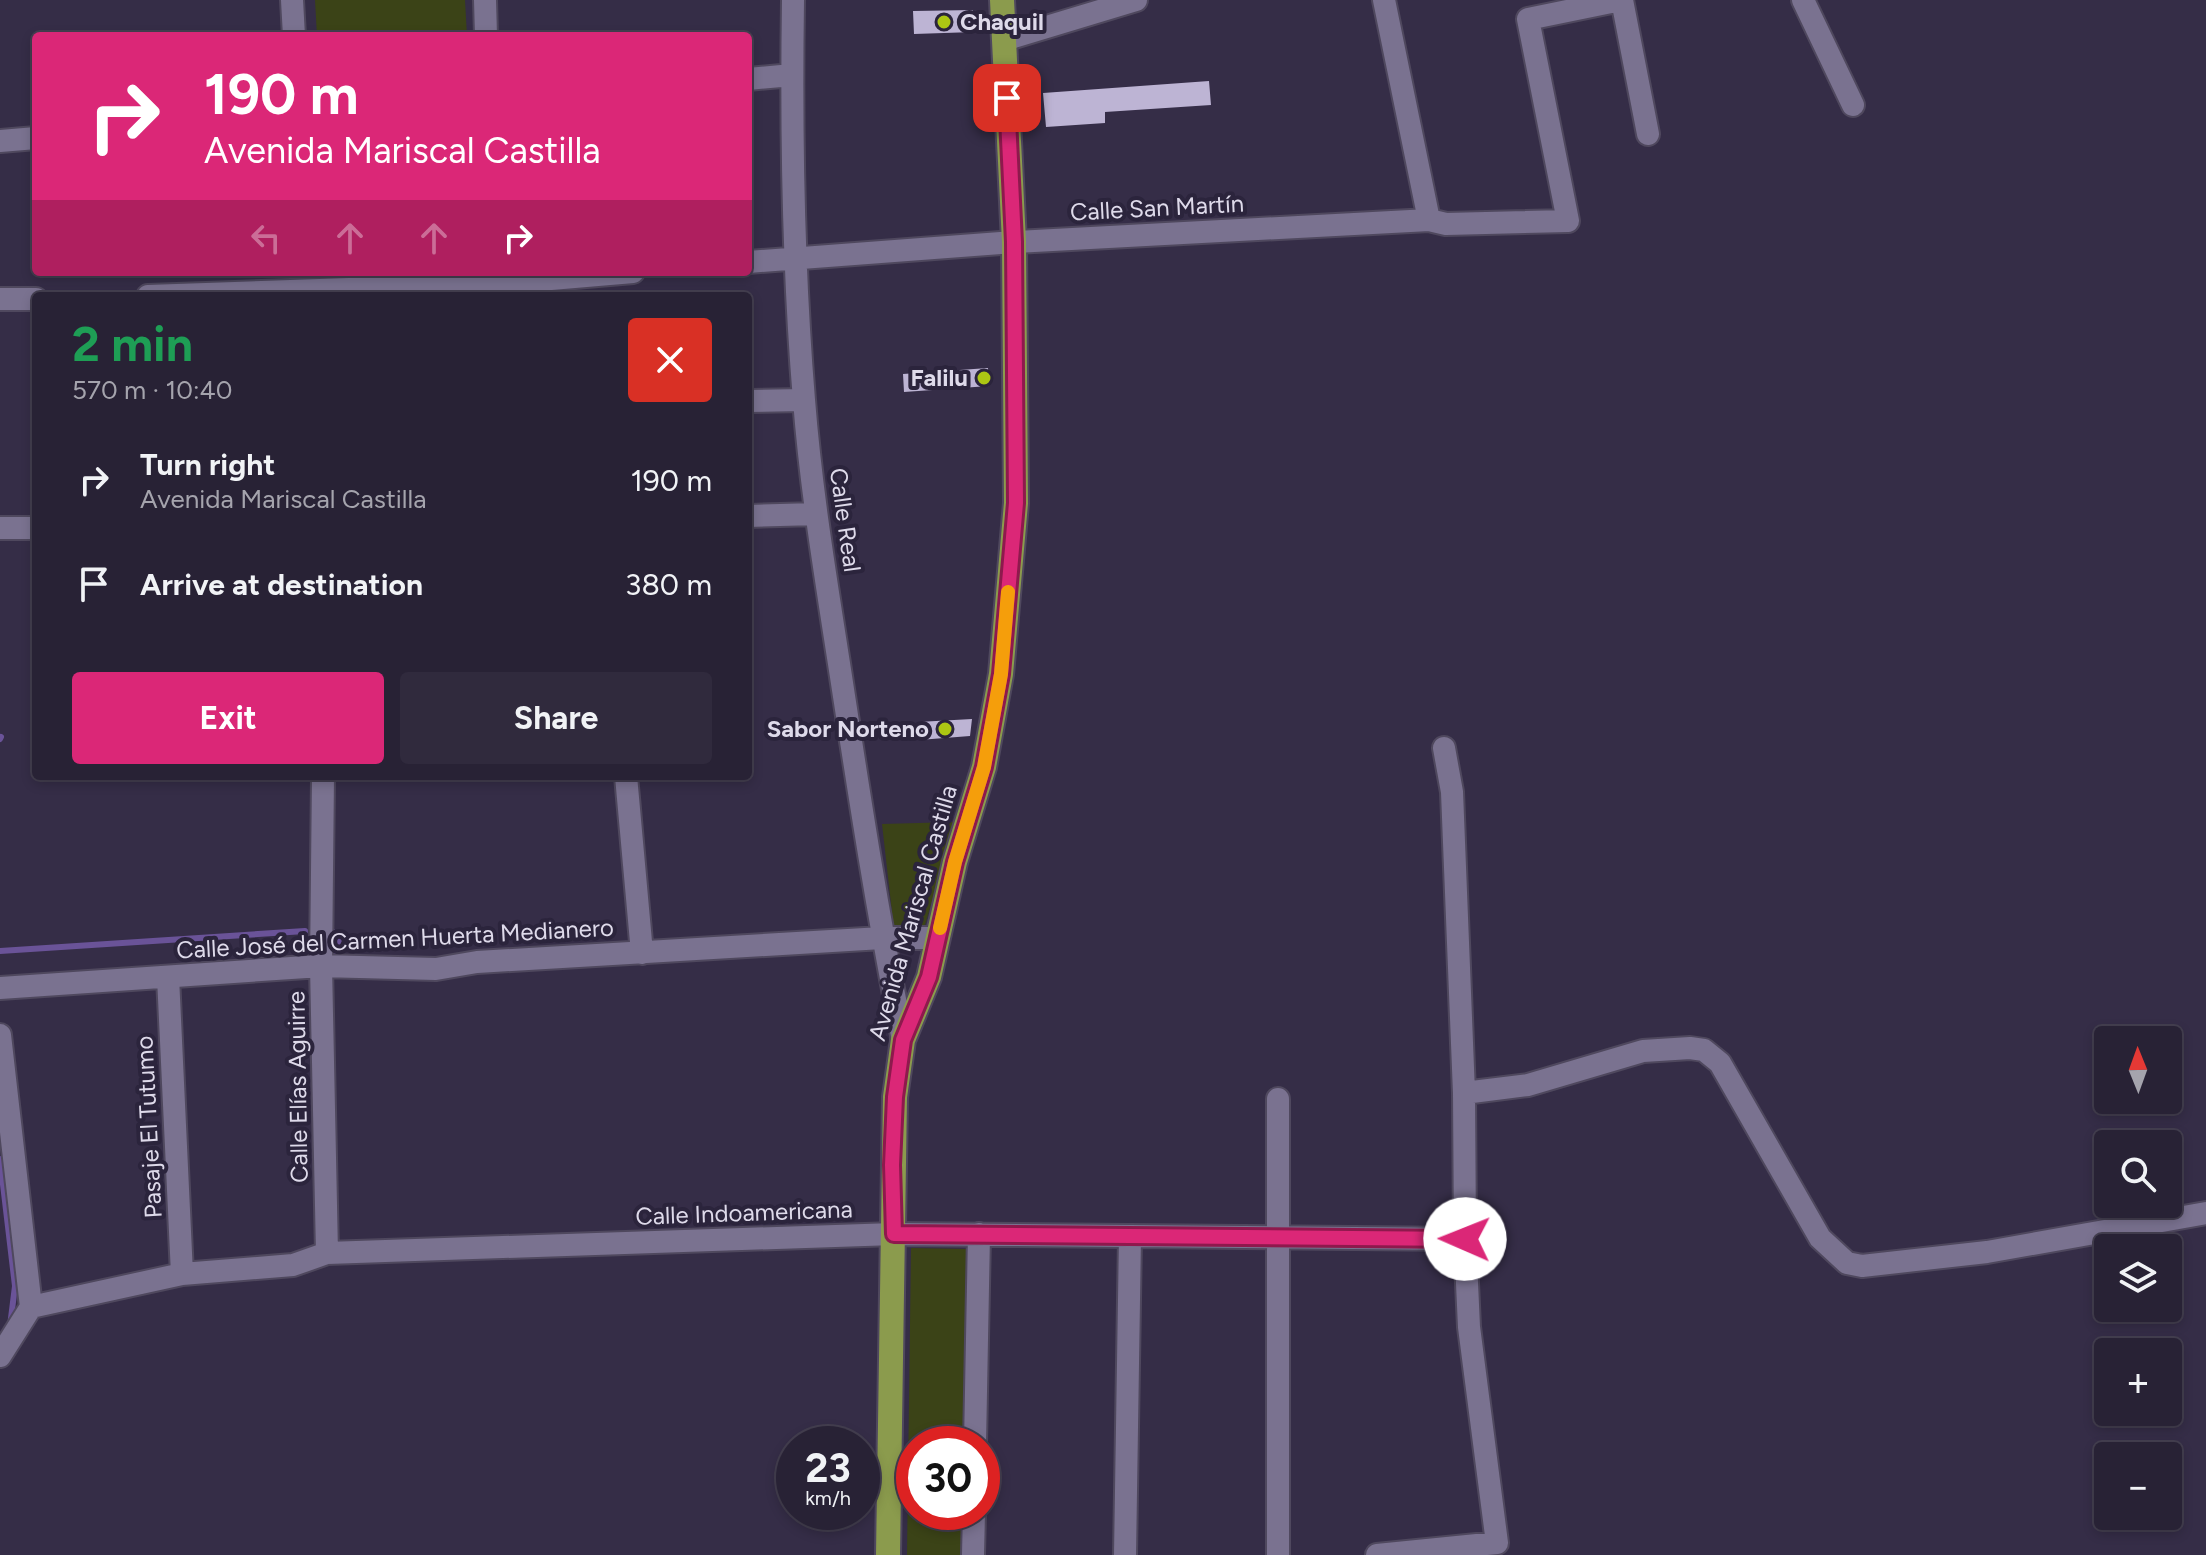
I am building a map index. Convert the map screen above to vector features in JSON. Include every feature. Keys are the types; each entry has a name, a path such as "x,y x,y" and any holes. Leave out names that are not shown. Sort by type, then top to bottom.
{"highway":[{"name":"Avenida Mariscal Castilla","path":"888,1555 895,1097 903,1040 929,977 955,862 984,767 1001,674 1016,503 1014,242 1002,0"}],"street":[{"path":"292,0 294,32"},
{"path":"485,0 486,32"},
{"name":"Calle Real","path":"793,0 797,257 804,400 816,514 882,938 903,1040"},
{"path":"1004,40 1136,0"},
{"path":"1384,0 1429,220"},
{"path":"1622,0 1648,134"},
{"name":"Calle San Martín","path":"752,262 1014,242 1429,220 1446,224 1568,221 1528,19 1622,0"},
{"path":"1803,0 1853,105"},
{"path":"752,79 792,75"},
{"path":"0,141 32,138"},
{"path":"218,292 306,287 494,284 587,276"},
{"path":"0,299 32,299"},
{"path":"752,401 804,400"},
{"path":"752,516 816,514"},
{"path":"0,528 32,528"},
{"path":"1377,1555 1497,1543 1473,1370 1465,1239 1464,1093 1452,792 1444,748"},
{"name":"Calle Elías Aguirre","path":"323,780 321,966 327,1253"},
{"path":"626,780 642,953"},
{"name":"Calle José del Carmen Huerta Medianero","path":"0,988 321,966 436,969 477,962 882,938 937,938"},
{"name":"Pasaje El Tutumo","path":"168,977 182,1274"},
{"path":"0,1035 6,1137 31,1307 0,1356"},
{"path":"1464,1093 1528,1085 1643,1051 1704,1050 1720,1063 1820,1238 1847,1263 1862,1266 1987,1252 2206,1213"},
{"path":"1278,1099 1278,1555"},
{"name":"Calle Indoamericana","path":"31,1307 182,1274 293,1265 327,1253 894,1234 1465,1239"},
{"path":"975,1426 979,1234"},
{"path":"1125,1555 1130,1236"},
{"path":"973,1555 974,1530"}],"green space":[{"path":"315,0 465,0 467,32 317,32"},
{"path":"955,822 923,932 894,930 882,824"},
{"path":"911,1248 967,1249 965,1426 909,1426"},
{"path":"907,1530 964,1530 963,1555 907,1555"}],"building":[{"name":"Chaquil","path":"973,10 974,32 914,34 913,11"},
{"path":"1209,81 1211,105 1105,112 1105,123 1046,127 1043,93"},
{"path":"988,368 989,386 904,392 903,374"},
{"name":"Sabor Norteno","path":"972,719 970,736 919,740 918,722"}],"waterway":[{"path":"330,930 340,937 332,958 338,960"},
{"path":"0,951 305,931"},
{"path":"0,1159 15,1286 10,1326"}],"slow traffic":[{"path":"940,928 955,862 984,767 1001,674 1008,592"}],"place":[{"name":"Chaquil","path":"944,22"},
{"name":"Falilu","path":"984,378"},
{"name":"Sabor Norteno","path":"945,729"}],"route":[{"path":"1007,98 1014,242 1016,503 1001,674 984,767 955,862 929,977 903,1040 895,1097 892,1165 894,1234 1465,1239"}]}
